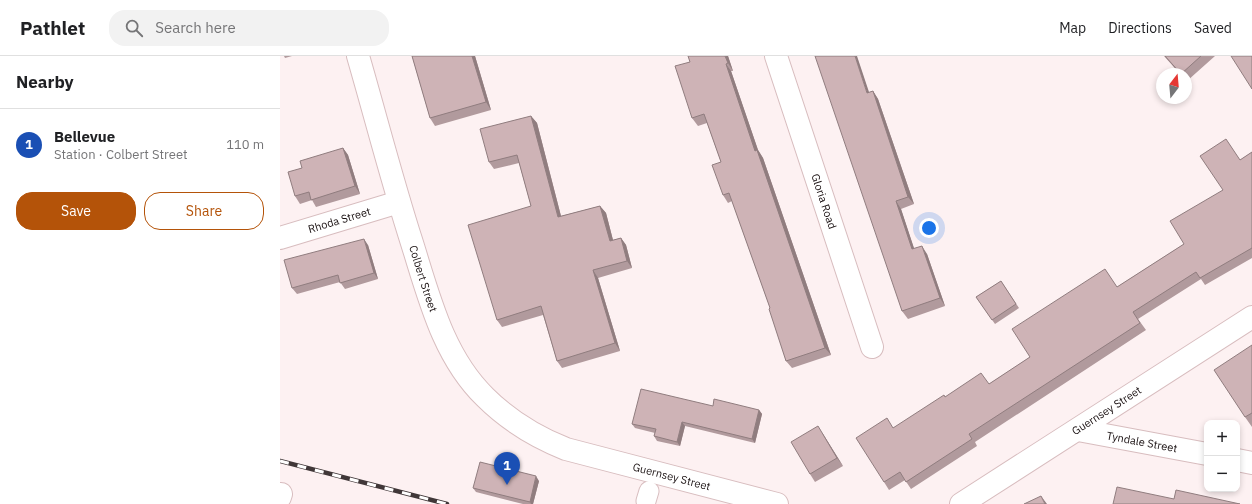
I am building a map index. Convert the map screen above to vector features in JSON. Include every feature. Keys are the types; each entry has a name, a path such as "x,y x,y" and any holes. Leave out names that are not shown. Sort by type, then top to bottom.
{"street":[{"name":"Colbert Street","path":"358,56 399,202 436,318 449,347 460,365 484,397 500,411 514,422 549,442 566,449"},
{"name":"Gloria Road","path":"776,56 872,347"},
{"name":"Rhoda Street","path":"280,238 399,202"},
{"name":"Guernsey Street","path":"961,504 1252,317"},
{"name":"Tyndale Street","path":"1078,430 1204,453"},
{"name":"Guernsey Street","path":"566,449 777,504"},
{"path":"1240,461 1252,463"}],"building":[{"path":"412,56 472,56 486,102 430,118"},
{"path":"688,56 725,56 728,63 726,64 755,151 757,150 825,348 786,361 769,309 770,308 729,193 723,195 712,165 721,162 704,114 692,118 675,66 690,62"},
{"path":"815,56 855,56 867,93 873,91 908,197 896,201 912,249 922,246 940,298 902,311"},
{"path":"1165,56 1201,56 1188,68 1176,68"},
{"path":"1231,56 1252,56 1252,89"},
{"path":"531,116 558,217 600,206 610,241 621,238 627,261 593,270 615,343 557,361 541,306 497,320 468,225 531,206 517,155 489,162 480,129"},
{"path":"1226,139 1240,160 1252,152 1252,248 1200,278 1196,272 1133,312 1140,323 969,434 972,439 906,482 900,472 884,482 856,438 887,418 893,428 944,395 945,397 981,373 989,384 1030,357 1012,329 1105,269 1117,287 1184,244 1170,221 1223,190 1200,156"},
{"path":"343,148 355,186 311,200 309,192 295,196 288,172 302,168 300,161"},
{"path":"364,239 374,273 340,283 338,275 292,288 284,260"},
{"path":"1001,281 1016,304 992,320 976,297"},
{"path":"1252,345 1252,413 1245,417 1214,370"},
{"path":"641,389 713,406 714,399 759,410 752,439 682,422 677,442 654,436 656,429 632,424"},
{"path":"818,426 837,458 810,474 791,442"},
{"path":"480,462 536,476 530,502 473,488"},
{"path":"1117,487 1174,499 1176,490 1240,504 1113,504"},
{"path":"1041,496 1045,504 1024,504"}],"railway":[{"path":"280,461 447,504"}],"place":[{"name":"Bellevue","path":"507,485"}]}
